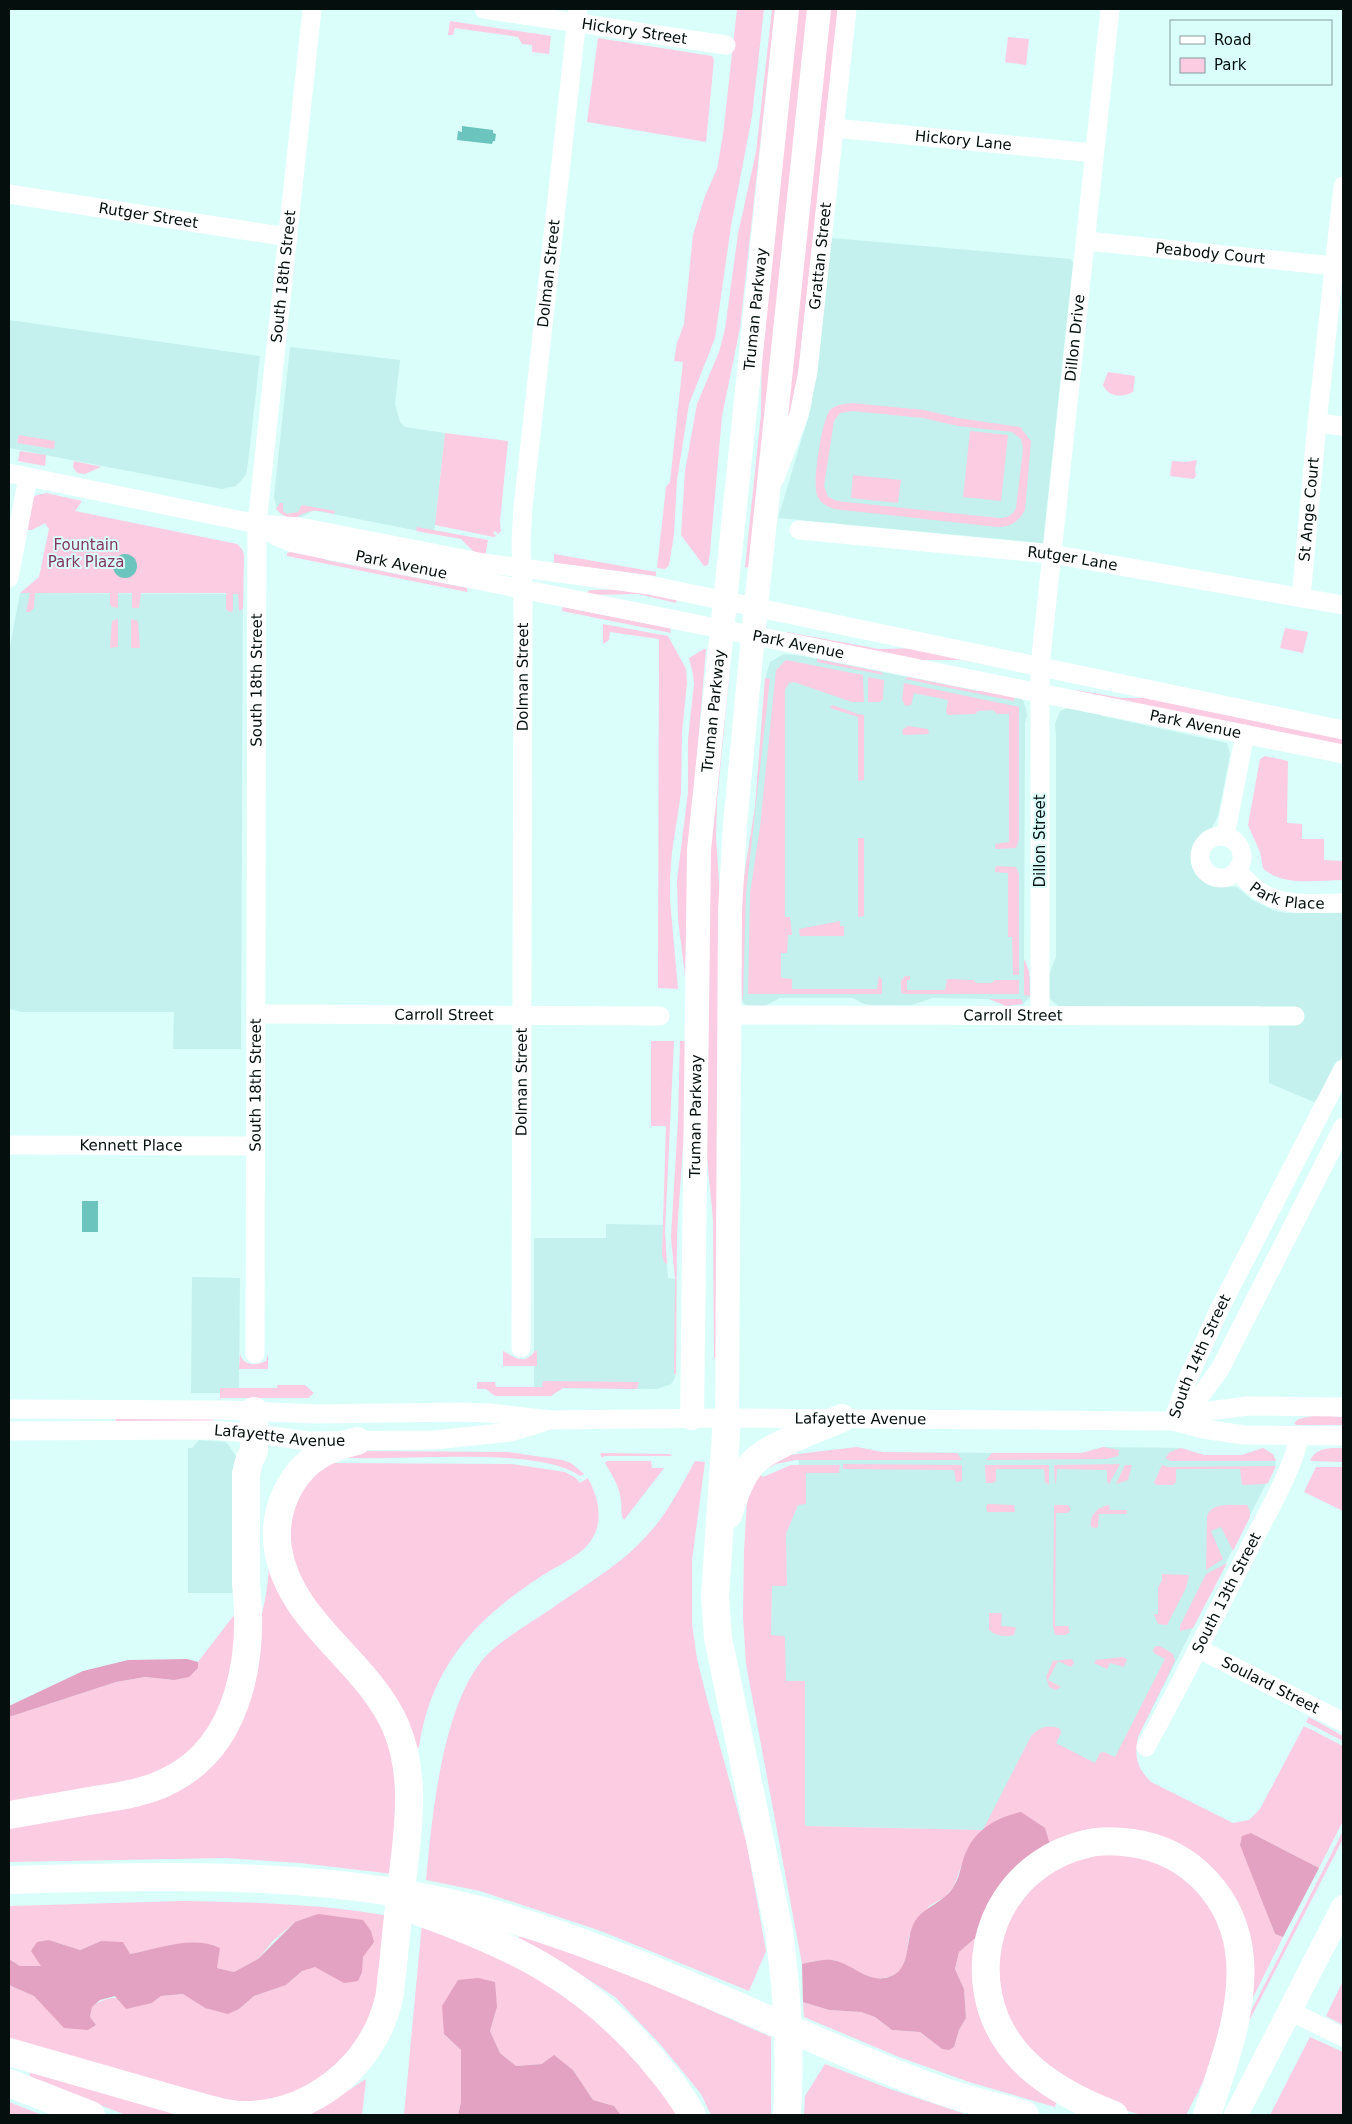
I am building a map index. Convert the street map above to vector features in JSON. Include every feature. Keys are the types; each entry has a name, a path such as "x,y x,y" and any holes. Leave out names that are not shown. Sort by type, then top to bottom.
{"highway":[{"path":"727,1418 715,1596 719,1645 773,1898 783,1958 788,2102"},
{"path":"718,1542 738,1486 752,1464 770,1450 842,1418"},
{"path":"9,1815 124,1795 151,1788 173,1779 195,1763 211,1746 227,1723 238,1700 244,1673 248,1600 246,1584 246,1474 254,1432"},
{"path":"9,2052 219,2112 242,2115 286,2108 309,2100 330,2087 351,2070 367,2051 380,2024 389,1998 409,1801 408,1776 404,1752 395,1726 384,1704 368,1682 308,1613 292,1589 282,1568 278,1548 277,1526 284,1499 296,1478 311,1461 322,1454 357,1441"},
{"path":"1114,2115 1087,2105 1057,2090 1026,2065 1006,2039 998,2024 990,2004 986,1982 987,1941 995,1918 1004,1901 1022,1879 1042,1862 1056,1854 1086,1843 1120,1842 1151,1847 1166,1852 1195,1869 1207,1881 1227,1910 1237,1942 1240,1976 1235,2020 1207,2115"},
{"path":"9,1880 180,1876 273,1878 348,1886 430,1898 494,1913 570,1938 661,1974 865,2061 953,2094 1025,2115"},
{"path":"348,1886 476,1932 527,1956 570,1982 636,2040 666,2076 692,2115"},
{"path":"9,2083 91,2115"}],"main road":[{"name":"Truman Parkway","path":"692,1418 699,850 786,9"},
{"path":"727,1418 729,1015 732,866 753,635 819,9"},
{"path":"1236,2115 1343,1907"}],"street":[{"name":"South 18th Street","path":"255,1354 257,524 312,9"},
{"name":"Hickory Street","path":"484,9 577,16 726,45"},
{"name":"Grattan Street","path":"768,497 799,415 808,371 847,9"},
{"name":"Dillon Drive","path":"1040,666 1110,9"},
{"name":"Dolman Street","path":"521,1348 523,507 577,16"},
{"name":"Hickory Lane","path":"834,128 1094,153"},
{"name":"St Ange Court","path":"1301,598 1317,423 1343,186"},
{"name":"Rutger Street","path":"9,194 288,236"},
{"name":"Peabody Court","path":"1086,241 1335,266"},
{"path":"1317,423 1343,426"},
{"name":"Park Avenue","path":"9,473 257,524 300,527 475,562 649,585 1343,730"},
{"path":"9,578 28,477"},
{"name":"Park Avenue","path":"257,524 278,537 293,543 1343,754"},
{"name":"Rutger Lane","path":"799,530 1051,554 1343,605"},
{"name":"Dillon Street","path":"1040,666 1040,1016"},
{"path":"1225,836 1245,734"},
{"name":"Park Place","path":"1225,836 1232,839 1240,848 1242,860 1237,871 1232,876 1220,878 1208,874 1201,863 1202,850 1204,845 1214,838 1225,836"},
{"name":"Park Place","path":"1237,871 1258,890 1275,899 1292,903 1343,903"},
{"name":"Carroll Street","path":"256,1014 660,1016"},
{"name":"Carroll Street","path":"729,1015 1295,1016"},
{"name":"South 14th Street","path":"1173,1421 1186,1383 1219,1310 1343,1069"},
{"name":"South 14th Street","path":"1173,1421 1198,1399 1220,1369 1343,1127"},
{"name":"Kennett Place","path":"9,1145 255,1146"},
{"name":"Lafayette Avenue","path":"1173,1421 1209,1411 1248,1406 1343,1407"},
{"name":"Lafayette Avenue","path":"9,1410 254,1432 308,1441 460,1439 511,1432 550,1420"},
{"name":"Lafayette Avenue","path":"9,1430 212,1430 254,1432 315,1414 480,1413 550,1420 842,1418 1173,1421 1226,1433 1343,1436"},
{"name":"South 13th Street","path":"1146,1748 1291,1464 1300,1435"},
{"name":"Soulard Street","path":"1198,1649 1343,1722"},
{"path":"1290,2012 1343,2037"}],"shaded area":[{"path":"832,238 1071,259 1073,263 1043,543 778,518 811,408"},
{"path":"9,320 260,356 246,474 236,486 222,489 9,448"},
{"path":"290,347 400,360 395,404 400,422 405,427 445,433 434,534 317,511 312,511 301,517 282,515 277,510 274,497"},
{"path":"20,593 243,594 241,1049 173,1049 174,1012 21,1012 10,1009 10,646"},
{"path":"784,654 803,656 1023,700 1027,716 1025,723 1024,959 1030,978 1030,997 1023,1004 1006,1006 989,999 933,998 911,1005 871,1005 864,1004 853,998 780,998 765,1006 744,1004 741,999 742,889 755,807 766,675 770,662"},
{"path":"1070,707 1091,709 1103,716 1227,743 1230,754 1218,816 1210,831 1203,835 1193,847 1191,863 1198,875 1204,882 1211,885 1237,887 1252,900 1275,911 1286,913 1343,913 1343,1054 1325,1090 1314,1102 1269,1083 1269,1027 1260,1006 1083,1008 1058,1006 1049,998 1049,975 1056,957 1055,724 1060,711"},
{"path":"606,1224 663,1225 662,1255 667,1264 668,1278 676,1279 675,1378 671,1384 657,1389 534,1388 534,1238 606,1238"},
{"path":"192,1277 240,1278 239,1388 220,1388 220,1393 191,1393"},
{"path":"199,1440 226,1442 237,1457 239,1593 188,1593 188,1448 192,1448"},
{"path":"857,1447 882,1452 992,1453 1082,1453 1103,1447 1181,1448 1204,1455 1242,1455 1263,1448 1273,1454 1276,1464 1124,1764 983,1830 805,1826 771,1635 772,1586 787,1585 786,1534 798,1505 799,1454"},
{"path":"187,1659 198,1662 198,1668 189,1677 174,1680 145,1677 116,1682 9,1717 9,1706 83,1671 128,1660"},
{"path":"1021,1812 1045,1828 1051,1848 980,1934 959,1952 955,1969 964,1989 966,2018 959,2030 954,2047 949,2050 942,2049 920,2032 892,2030 875,2017 861,2012 829,2010 803,2002 802,1964 820,1960 832,1960 874,1978 889,1977 897,1973 905,1961 915,1921 924,1911 946,1896 950,1891 960,1873 965,1854 971,1842 997,1820"},
{"path":"1251,1833 1319,1868 1283,1937 1275,1934 1240,1845 1242,1836"},
{"path":"318,1914 363,1920 371,1931 374,1942 363,1957 362,1972 358,1981 344,1983 315,1967 302,1971 286,1985 254,1996 239,2009 228,2014 205,2008 183,1994 161,1996 152,2003 126,2009 115,1996 100,2000 92,2007 90,2017 96,2025 88,2030 64,2028 34,1996 9,1985 9,1959 20,1966 41,1966 31,1951 37,1942 49,1940 80,1950 101,1941 123,1942 130,1954 175,1944 210,1944 220,1948 217,1968 234,1972 258,1959 295,1922"},
{"path":"478,1978 495,1982 497,2007 490,2031 500,2053 516,2066 542,2064 554,2055 573,2070 593,2100 614,2106 621,2115 458,2115 461,2102 461,2050 444,2034 442,2006 458,1980"}],"green space":[{"path":"737,9 764,9 752,116 731,226 715,338 689,404 677,480 674,535 669,565 665,569 657,568 666,487 670,482 683,362 674,361 677,343 684,324 693,235 705,196 717,169 723,135"},
{"path":"772,9 775,9 740,328 722,416 710,552 708,565 704,566 681,535 685,471 697,404 719,352 725,329 738,234 756,152"},
{"path":"797,9 809,9 749,568 745,567 761,414 762,336"},
{"path":"830,9 838,9 798,375 790,419 787,419"},
{"path":"450,21 551,36 549,54 532,52 532,45 522,44 518,37 455,28 453,35 448,35"},
{"path":"1008,37 1029,39 1026,65 1005,62"},
{"path":"598,38 712,56 714,60 706,142 587,122"},
{"path":"1108,372 1135,376 1133,392 1120,396 1108,392 1103,385"},
{"path":"852,403 924,410 958,418 1020,427 1031,441 1025,510 1020,518 1014,523 997,527 834,509 826,505 818,498 816,488 817,465 824,425 832,408","holes":["853,411 923,418 958,426 1012,432 1021,439 1023,449 1016,508 1011,515 999,518 837,501 828,497 824,486 834,421 840,413"]},
{"path":"970,431 1008,435 1001,501 963,497"},
{"path":"445,433 508,441 500,521 501,531 498,534 495,531 493,533 496,536 494,537 435,525"},
{"path":"19,435 55,441 54,449 17,443"},
{"path":"20,451 46,455 45,466 18,461"},
{"path":"1197,460 1196,476 1193,479 1170,476 1172,461 1186,462"},
{"path":"74,461 101,467 85,474 77,473 73,467"},
{"path":"853,475 901,480 898,503 851,498"},
{"name":"Fountain Park Plaza","path":"46,493 82,501 75,511 237,544 242,549 244,555 243,609 239,611 238,594 233,594 233,611 230,612 226,609 226,593 141,593 139,608 132,608 132,593 118,593 118,608 112,607 110,604 110,593 35,593 34,608 30,612 26,612 30,593 20,593 39,577 49,529 45,523 32,530 25,530 32,498"},
{"path":"280,503 283,503 283,511 287,514 298,512 302,505 335,511 334,514 313,511 292,518 283,515 276,509"},
{"path":"417,527 488,540 485,557 475,553 461,539 416,531"},
{"path":"293,551 319,555 326,560 467,588 467,592 287,556 287,553"},
{"path":"554,554 656,572 656,576 554,563"},
{"path":"637,589 677,598 676,603 638,594 590,595 586,593 590,590"},
{"path":"563,607 670,628 671,633 562,611"},
{"path":"118,619 118,647 110,648 112,621"},
{"path":"131,619 138,621 140,648 131,648"},
{"path":"603,624 668,636 686,669 687,683 682,732 681,793 670,878 670,900 678,989 658,988 659,639 610,632 609,640 603,644"},
{"path":"1285,628 1308,632 1303,653 1280,648"},
{"path":"787,632 879,649 927,648 998,667 960,660 912,660 786,634"},
{"path":"706,649 688,863 685,976 678,919 677,880 688,792 688,739 694,684 689,658"},
{"path":"817,659 881,672 884,675 817,662"},
{"path":"786,660 863,675 864,702 852,702 794,682 789,683 785,690 785,917 790,917 792,935 788,935 787,953 781,953 781,978 792,979 792,989 877,989 879,976 882,980 882,994 748,994 750,893 760,827 776,670"},
{"path":"727,669 730,669 717,800 716,838 720,896 717,1358 714,1358 713,1220 706,1147 707,912 712,827"},
{"path":"868,677 884,680 883,699 880,702 868,702"},
{"path":"908,677 977,691 1015,694 1014,701 905,679"},
{"path":"765,678 770,679 746,893 743,1001 740,982 742,889 755,807"},
{"path":"904,683 1019,707 1019,839 1016,848 996,849 995,847 995,844 1009,842 1009,714 997,714 993,710 978,711 975,714 948,715 946,712 948,700 914,693 911,705 905,706 902,699"},
{"path":"1076,690 1122,698 1171,698 1343,733 1343,746 1075,692"},
{"path":"832,705 864,715 864,780 858,781 858,717 830,708"},
{"path":"908,726 928,729 929,734 903,735 902,730"},
{"path":"1265,756 1288,761 1287,823 1302,824 1302,839 1324,839 1324,860 1343,861 1343,880 1290,880 1271,874 1263,868 1260,852 1248,825 1260,759"},
{"path":"858,838 864,838 864,916 858,917"},
{"path":"997,866 1016,867 1019,874 1019,975 1013,975 1012,937 1008,937 1008,873 995,872"},
{"path":"840,921 840,926 844,926 844,936 800,936 799,929"},
{"path":"1024,959 1029,971 1030,996 1024,995"},
{"path":"905,976 910,976 910,980 907,980 907,990 945,990 947,979 973,980 977,983 991,983 995,980 1019,980 1019,994 906,994 901,993 901,981"},
{"path":"989,999 1021,999 1023,1004 1006,1006"},
{"path":"651,1041 674,1041 665,1231 667,1264 664,1262 662,1255 666,1126 651,1126"},
{"path":"680,1041 686,1041 685,1118 677,1232 676,1374 674,1374 675,1279 671,1237 678,1120"},
{"path":"503,1351 523,1359 537,1351 537,1366 503,1366"},
{"path":"240,1354 247,1363 258,1364 266,1361 268,1354 268,1369 239,1369"},
{"path":"543,1381 639,1382 637,1389 563,1388 551,1396 495,1396 486,1389 477,1389 477,1382 495,1382 496,1387 542,1387"},
{"path":"277,1385 305,1385 314,1393 308,1398 220,1398 220,1388 277,1388"},
{"path":"213,1415 213,1424 116,1423 115,1418"},
{"path":"1317,1415 1343,1417 1343,1425 1296,1425 1294,1423 1299,1419"},
{"path":"857,1447 882,1452 957,1453 962,1460 796,1460 776,1464 763,1471 771,1460 790,1455"},
{"path":"1103,1447 1119,1450 1118,1456 1107,1459 986,1460 992,1453 1082,1453"},
{"path":"1181,1448 1204,1455 1242,1455 1263,1448 1273,1454 1276,1461 1171,1461 1165,1458 1170,1452"},
{"path":"1343,1448 1343,1462 1310,1461 1319,1451"},
{"path":"355,1451 508,1452 562,1460 571,1463 584,1474 580,1476 559,1466 531,1460 463,1457 334,1457"},
{"path":"600,1454 670,1454 672,1456 605,1456 602,1458"},
{"path":"607,1461 651,1461 652,1468 664,1468 624,1520 619,1491 605,1463"},
{"path":"695,1461 705,1462 692,1560 692,1624 697,1659 747,1845 766,1951 749,1991 601,1931 480,1891 426,1880 436,1795 442,1764 458,1704 470,1679 484,1658 498,1645 603,1574 639,1544 663,1516"},
{"path":"325,1463 512,1464 565,1472 576,1478 580,1483 588,1478 595,1493 599,1516 598,1524 596,1532 588,1545 575,1556 516,1593 495,1610 459,1648 445,1669 434,1693 425,1718 419,1747 412,1749 323,1621 288,1558 294,1498"},
{"path":"843,1464 962,1465 962,1481 956,1482 954,1470 843,1469"},
{"path":"1120,1464 1109,1484 1107,1482 1107,1470 1057,1469 1055,1484 1054,1465"},
{"path":"791,1465 840,1465 839,1473 806,1473 806,1504 798,1505 786,1534 787,1586 772,1586 771,1635 784,1636 785,1638 786,1681 805,1681 805,1826 983,1830 1031,1736 1038,1730 1048,1727 1060,1729 1061,1733 1056,1743 1095,1763 1100,1753 1104,1752 1115,1757 1165,1659 1154,1653 1153,1650 1156,1646 1160,1646 1173,1654 1175,1661 1138,1737 1136,1750 1138,1762 1142,1772 1151,1782 1233,1823 1249,1820 1260,1809 1304,1726 1343,1746 1343,1821 1319,1868 1251,1833 1260,1884 1270,1922 1275,1934 1283,1937 1245,2014 1249,1983 1197,1859 1051,1848 967,1850 954,1886 945,1897 929,1906 909,1936 907,1954 902,1969 890,1977 874,1979 833,1960 802,1964 746,1664 743,1617 747,1502 756,1472 763,1477"},
{"path":"985,1465 1049,1465 1049,1485 1045,1482 1044,1469 996,1469 996,1481 986,1483"},
{"path":"1125,1465 1132,1465 1128,1480 1116,1484"},
{"path":"1162,1465 1168,1467 1276,1466 1268,1483 1264,1484 1242,1485 1240,1469 1176,1469 1176,1482 1173,1485 1157,1485 1154,1483"},
{"path":"1316,1467 1343,1467 1343,1511 1304,1492"},
{"path":"988,1504 1014,1505 1015,1512 987,1512 986,1506"},
{"path":"1054,1505 1068,1505 1071,1509 1068,1513 1056,1513 1055,1626 1068,1626 1070,1632 1066,1635 1055,1635 1053,1626"},
{"path":"1109,1505 1110,1510 1127,1510 1127,1514 1099,1514 1098,1527 1091,1527 1091,1518 1095,1512 1101,1507"},
{"path":"1228,1505 1247,1505 1250,1517 1233,1551 1221,1527 1211,1531 1223,1559 1206,1570 1207,1516 1213,1508"},
{"path":"269,1563 370,1695 399,1760 393,1874 300,1863 226,1858 9,1862 9,1822 194,1773 231,1697 253,1645 261,1618"},
{"path":"1227,1563 1193,1628 1180,1631 1180,1626 1206,1574"},
{"path":"1162,1574 1189,1575 1186,1588 1167,1625 1158,1624 1154,1614 1158,1614 1158,1587 1162,1581"},
{"path":"238,1610 237,1665 216,1730 154,1779 9,1807 9,1717 116,1682 145,1677 174,1680 198,1668 198,1662"},
{"path":"989,1613 1002,1613 1001,1626 1016,1628 1014,1635 995,1634 989,1630"},
{"path":"1122,1657 1127,1659 1124,1667 1110,1663 1107,1669 1094,1663 1096,1660"},
{"path":"1072,1659 1074,1663 1071,1667 1058,1661 1048,1680 1061,1687 1056,1690 1049,1687 1046,1677 1053,1661"},
{"path":"1309,1717 1343,1736 1343,1741 1306,1722"},
{"path":"1343,1831 1343,1839 1245,2029 1248,2017"},
{"path":"1130,1851 1192,1880 1225,1930 1231,1998 1203,2082 1186,2115 1138,2114 1107,2105 1030,2056 999,2002 997,1942 1022,1892 1062,1861"},
{"path":"183,1901 312,1906 389,1916 378,1996 366,2031 333,2073 283,2099 229,2103 9,2043 9,1985 34,1996 65,2028 96,2025 90,2017 92,2007 106,1999 120,1998 152,2003 161,1996 184,1994 205,2008 239,2009 254,1996 286,1985 302,1971 315,1966 326,1972 362,1972 362,1957 295,1922 273,1941 258,1959 234,1972 217,1968 179,1944 130,1954 101,1941 80,1950 49,1940 41,1967 20,1966 9,1959 9,1906"},
{"path":"422,1923 527,1970 575,2002 613,2034 647,2071 678,2115 621,2115 614,2106 593,2100 573,2070 542,2064 516,2066 500,2053 490,2031 497,2007 444,2034 461,2050 461,2102 458,2115 404,2115"},
{"path":"980,1934 975,1960 1057,2100 1055,2107 969,2082 899,2057 804,2017 803,2002 829,2010 861,2012 875,2017 892,2030 920,2032 942,2049 954,2047 959,2030 966,2018 964,1989 955,1969 959,1952"},
{"path":"520,1936 574,1954 656,1986 771,2037 771,2115 711,2115 701,2094 661,2045 615,1997 577,1972 515,1940"},
{"path":"1343,1981 1343,2025 1326,2016"},
{"path":"1310,2037 1343,2052 1343,2115 1270,2115"},
{"path":"825,2064 890,2089 968,2115 804,2115 805,2096"},
{"path":"31,2068 187,2115 126,2115 29,2078"},
{"path":"366,2079 362,2115 304,2115 334,2100"},
{"path":"9,2102 42,2115 9,2115"}],"water":[{"path":"462,126 493,130 493,133 496,134 495,141 492,144 457,140 458,131 462,132"},
{"path":"125,554 133,558 137,566 133,574 125,578 117,574 113,566 117,558"},
{"path":"82,1201 98,1201 98,1232 82,1232"}]}
